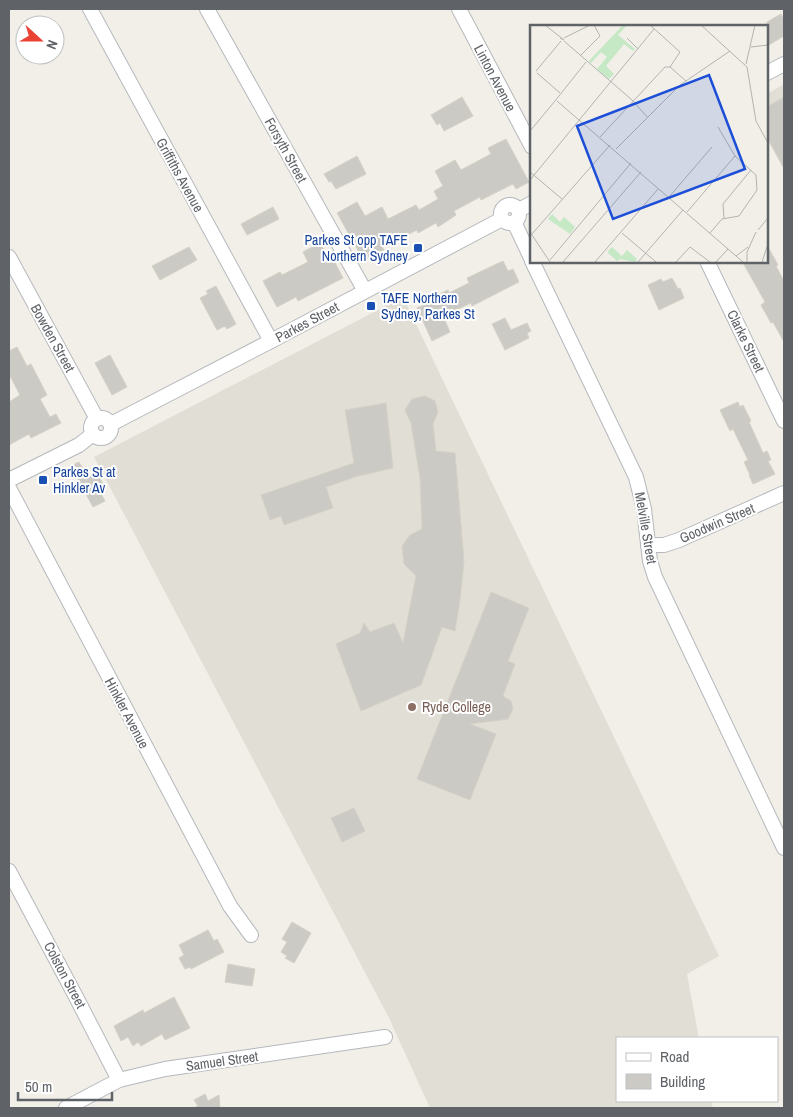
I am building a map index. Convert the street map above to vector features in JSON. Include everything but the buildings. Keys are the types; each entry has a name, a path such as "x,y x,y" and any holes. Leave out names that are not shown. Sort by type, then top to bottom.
{"street":[{"name":"Griffiths Avenue","path":"90,9 271,341"},
{"name":"Forsyth Street","path":"207,9 365,292"},
{"name":"Linton Avenue","path":"459,9 530,143"},
{"path":"768,72 784,64"},
{"name":"Parkes Street","path":"111,424 511,217 530,204"},
{"name":"Melville Street","path":"511,217 530,257"},
{"name":"Bowden Street","path":"9,257 97,419"},
{"name":"Melville Street","path":"532,262 636,477 641,493 650,561 655,577 784,848"},
{"name":"Clarke Street","path":"707,262 784,421"},
{"path":"97,419 107,420 111,424 111,430 106,437 98,438 93,434 91,427 97,419"},
{"path":"9,480 79,445 93,434"},
{"name":"Hinkler Avenue","path":"9,488 230,906 252,935"},
{"name":"Goodwin Street","path":"648,546 664,545 679,540 784,493"},
{"name":"Colston Street","path":"9,871 76,995 119,1080"},
{"name":"Samuel Street","path":"66,1108 119,1080 165,1069 385,1037"}],"shaded area":[{"path":"784,84 784,170 768,141 768,93"},
{"name":"Ryde College","path":"403,297 719,956 687,974 699,1037 616,1037 616,1102 711,1102 713,1108 430,1108 389,1018 94,457"}],"place":[{"name":"Parkes St opp TAFE Northern Sydney","path":"418,248"},
{"name":"TAFE Northern Sydney, Parkes St","path":"371,306"},
{"name":"Parkes St at Hinkler Av","path":"43,480"},
{"name":"Ryde College","path":"412,707"}]}
